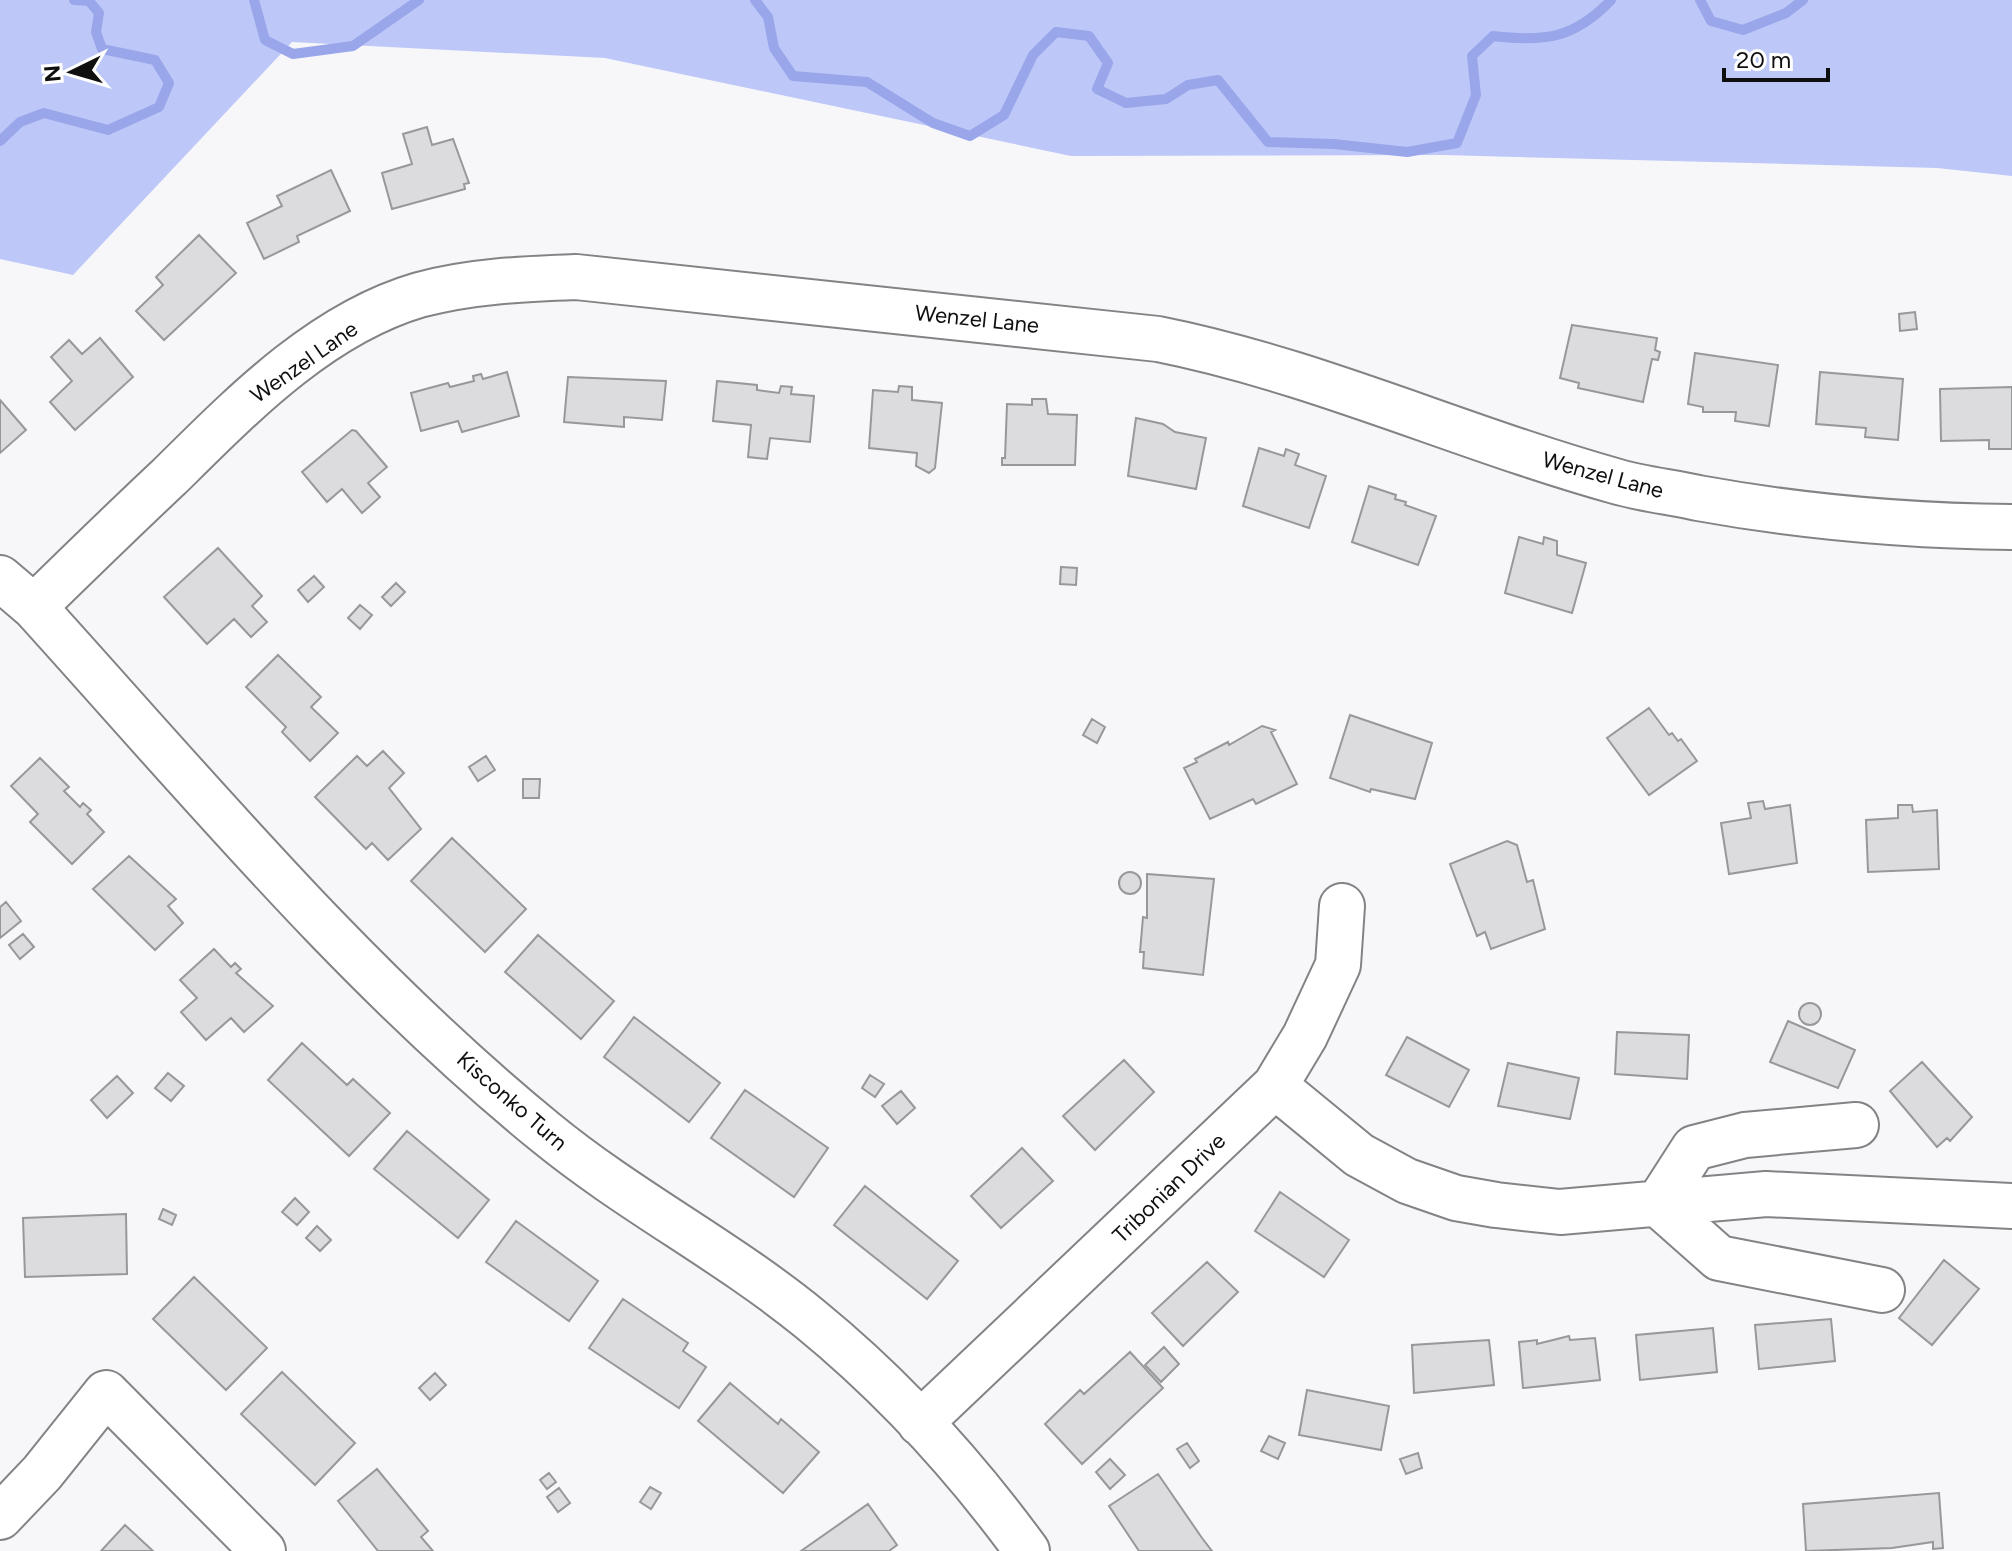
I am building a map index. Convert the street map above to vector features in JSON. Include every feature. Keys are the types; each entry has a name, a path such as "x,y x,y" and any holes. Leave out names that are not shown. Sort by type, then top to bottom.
{"street":[{"name":"Wenzel Lane","path":"34,607 252,396 320,345 361,320 417,296 496,280 576,277 1158,339 1231,353 1461,434 1618,482 1790,513 1930,526 2012,527"},
{"name":"Kisconko Turn","path":"0,578 34,607 363,969 545,1132 810,1319 920,1423 978,1484 1027,1551"},
{"name":"Tribonian Drive","path":"920,1423 1275,1086 1305,1036 1338,965 1342,906"},
{"path":"1275,1086 1359,1155 1407,1181 1456,1198 1560,1212 1766,1194 2012,1206"},
{"path":"1658,1204 1694,1148 1745,1135 1856,1125"},
{"path":"1658,1204 1719,1258 1882,1290"},
{"path":"0,1517 42,1473 106,1393 263,1551"}],"shaded area":[{"path":"0,0 2012,0 2012,176 1937,168 1443,155 1071,156 605,58 292,42 73,275 0,259"}],"building":[{"path":"427,127 432,145 453,139 469,183 464,184 465,189 392,209 382,173 412,164 403,134"},
{"path":"331,170 350,211 297,236 299,242 264,259 247,223 282,206 277,196"},
{"path":"199,235 236,273 164,340 136,311 163,285 156,277"},
{"path":"1915,312 1917,329 1900,331 1899,314"},
{"path":"1572,325 1657,338 1655,350 1660,352 1658,360 1652,359 1643,402 1578,388 1579,383 1560,378"},
{"path":"100,338 133,377 75,430 50,402 72,381 51,357 69,340 82,354"},
{"path":"1695,353 1778,365 1769,426 1735,421 1736,412 1703,412 1703,407 1688,404"},
{"path":"507,372 519,416 462,432 458,421 421,431 411,393 448,383 450,387 474,381 473,376 481,374 483,379"},
{"path":"1820,372 1903,379 1898,440 1865,437 1866,428 1816,424"},
{"path":"568,377 666,381 662,420 624,417 624,427 564,422"},
{"path":"717,381 757,385 757,390 779,393 781,386 792,387 791,394 814,396 810,442 770,438 767,459 748,457 751,425 713,421"},
{"path":"899,386 912,387 912,400 942,403 935,468 929,473 916,466 917,453 869,448 873,390 898,392"},
{"path":"2012,387 2012,449 1989,449 1989,440 1941,441 1940,389"},
{"path":"1032,399 1046,399 1048,414 1077,415 1075,465 1002,465 1002,458 1005,458 1007,404 1032,405"},
{"path":"0,400 26,430 0,453"},
{"path":"1136,418 1163,424 1175,432 1206,438 1196,489 1128,476"},
{"path":"352,430 387,467 368,483 380,497 362,513 342,489 327,502 302,472"},
{"path":"1259,448 1284,456 1286,449 1299,454 1295,465 1326,476 1309,528 1243,506"},
{"path":"1369,486 1396,495 1395,499 1406,502 1405,505 1436,516 1418,565 1352,542"},
{"path":"1519,537 1543,544 1544,537 1557,541 1557,555 1586,563 1572,613 1505,593"},
{"path":"218,548 262,596 252,606 267,622 251,637 234,619 207,644 164,597"},
{"path":"1061,567 1077,568 1076,585 1060,584"},
{"path":"314,576 324,587 308,602 298,590"},
{"path":"396,583 405,592 391,606 382,597"},
{"path":"360,605 372,615 360,629 348,618"},
{"path":"278,655 321,697 311,707 338,733 310,761 282,732 286,727 246,687"},
{"path":"1649,708 1669,735 1672,733 1678,741 1681,739 1697,761 1649,795 1607,738"},
{"path":"1350,715 1432,743 1415,799 1371,789 1370,792 1330,778"},
{"path":"1092,719 1105,727 1097,743 1083,735"},
{"path":"1262,726 1275,730 1271,732 1297,784 1256,804 1253,799 1210,819 1184,768 1197,762 1195,759 1228,742 1229,745"},
{"path":"383,751 404,773 389,788 421,829 388,860 372,843 366,849 315,797 357,756 367,766"},
{"path":"486,756 495,770 478,781 469,767"},
{"path":"40,758 69,787 64,791 80,807 83,803 91,810 87,814 104,832 72,864 30,822 38,814 11,786"},
{"path":"523,779 540,779 539,798 523,798"},
{"path":"1763,801 1765,809 1790,805 1797,863 1729,874 1721,823 1751,818 1748,803"},
{"path":"1898,805 1912,805 1913,812 1937,810 1939,869 1868,872 1866,820 1898,818"},
{"path":"452,838 526,909 485,952 411,881"},
{"path":"1507,841 1517,845 1527,882 1533,880 1545,929 1491,949 1485,932 1477,936 1450,864"},
{"path":"129,856 176,899 168,906 183,923 155,950 93,889"},
{"path":"1130,872 1138,875 1141,883 1138,891 1130,894 1122,891 1119,883 1122,875"},
{"path":"1147,874 1214,879 1203,975 1143,968 1144,952 1140,952 1143,917 1147,918"},
{"path":"6,902 21,921 0,938 0,907"},
{"path":"23,934 34,947 20,959 9,945"},
{"path":"538,935 614,1001 581,1039 505,972"},
{"path":"214,949 231,967 235,963 241,969 236,973 273,1006 244,1032 231,1018 206,1040 181,1012 197,998 180,980"},
{"path":"1810,1003 1821,1014 1810,1025 1799,1014"},
{"path":"634,1017 720,1083 689,1122 604,1057"},
{"path":"1788,1021 1855,1050 1838,1088 1770,1062"},
{"path":"1617,1032 1689,1035 1687,1079 1615,1074"},
{"path":"1407,1037 1469,1070 1449,1107 1386,1075"},
{"path":"302,1043 347,1085 353,1079 390,1113 349,1156 268,1080"},
{"path":"1124,1060 1154,1092 1095,1150 1063,1116"},
{"path":"1922,1062 1972,1117 1950,1141 1947,1138 1937,1147 1890,1091"},
{"path":"1508,1063 1579,1078 1570,1119 1498,1106"},
{"path":"168,1073 184,1086 171,1101 155,1088"},
{"path":"870,1075 884,1084 875,1097 862,1088"},
{"path":"117,1076 133,1093 107,1118 91,1100"},
{"path":"745,1090 828,1148 794,1197 711,1138"},
{"path":"901,1091 915,1108 897,1124 882,1106"},
{"path":"407,1131 489,1200 458,1238 374,1169"},
{"path":"1022,1148 1053,1181 1001,1228 971,1196"},
{"path":"865,1186 958,1261 927,1299 834,1225"},
{"path":"1280,1192 1349,1240 1324,1277 1255,1231"},
{"path":"295,1198 309,1212 297,1225 282,1212"},
{"path":"163,1209 176,1215 172,1225 159,1219"},
{"path":"126,1214 127,1274 25,1277 23,1218"},
{"path":"516,1221 598,1281 569,1321 486,1262"},
{"path":"317,1226 331,1240 320,1251 306,1238"},
{"path":"1944,1260 1979,1289 1932,1345 1899,1318"},
{"path":"1207,1262 1238,1292 1183,1346 1152,1313"},
{"path":"194,1277 267,1348 226,1390 153,1319"},
{"path":"623,1299 688,1343 683,1351 706,1367 679,1408 589,1348"},
{"path":"1831,1319 1835,1361 1759,1369 1755,1325"},
{"path":"1713,1328 1717,1372 1640,1380 1636,1335"},
{"path":"1569,1336 1570,1340 1595,1338 1600,1380 1523,1388 1519,1342 1537,1340 1537,1344"},
{"path":"1489,1340 1494,1385 1414,1393 1412,1345"},
{"path":"1164,1347 1179,1364 1161,1382 1145,1365"},
{"path":"1130,1352 1163,1388 1082,1464 1045,1424 1080,1390 1084,1394"},
{"path":"282,1372 355,1443 315,1485 241,1414"},
{"path":"435,1373 446,1385 430,1400 419,1388"},
{"path":"730,1383 778,1424 781,1419 819,1452 783,1493 698,1421"},
{"path":"1307,1390 1389,1406 1381,1450 1299,1435"},
{"path":"1269,1436 1285,1443 1278,1459 1261,1451"},
{"path":"1187,1443 1199,1461 1190,1468 1177,1449"},
{"path":"1418,1453 1422,1468 1406,1474 1400,1459"},
{"path":"1110,1459 1125,1475 1110,1489 1096,1472"},
{"path":"377,1469 428,1531 421,1537 433,1551 378,1551 338,1501"},
{"path":"549,1473 556,1482 547,1489 540,1480"},
{"path":"1158,1474 1212,1551 1139,1551 1109,1506"},
{"path":"650,1487 661,1493 651,1509 640,1502"},
{"path":"559,1488 570,1503 558,1512 547,1497"},
{"path":"1939,1493 1943,1548 1933,1549 1933,1542 1892,1548 1806,1551 1803,1504"},
{"path":"868,1504 897,1545 889,1551 801,1551"},
{"path":"125,1525 153,1551 101,1551"}],"waterway":[{"path":"0,141 20,122 44,113 108,130 159,107 169,83 155,60 102,49 96,32 99,13 89,1 74,0"},
{"path":"254,0 265,40 293,54 353,46 419,0"},
{"path":"755,0 768,17 774,48 793,76 867,82 933,123 970,136 1004,115 1033,55 1056,32 1089,36 1108,63 1097,89 1126,103 1166,99 1188,85 1218,80 1268,142 1334,144 1407,152 1457,143 1476,95 1472,56 1493,36 1543,38 1557,35 1584,23 1611,0"},
{"path":"1700,0 1711,21 1743,30 1786,13 1803,0"}]}
